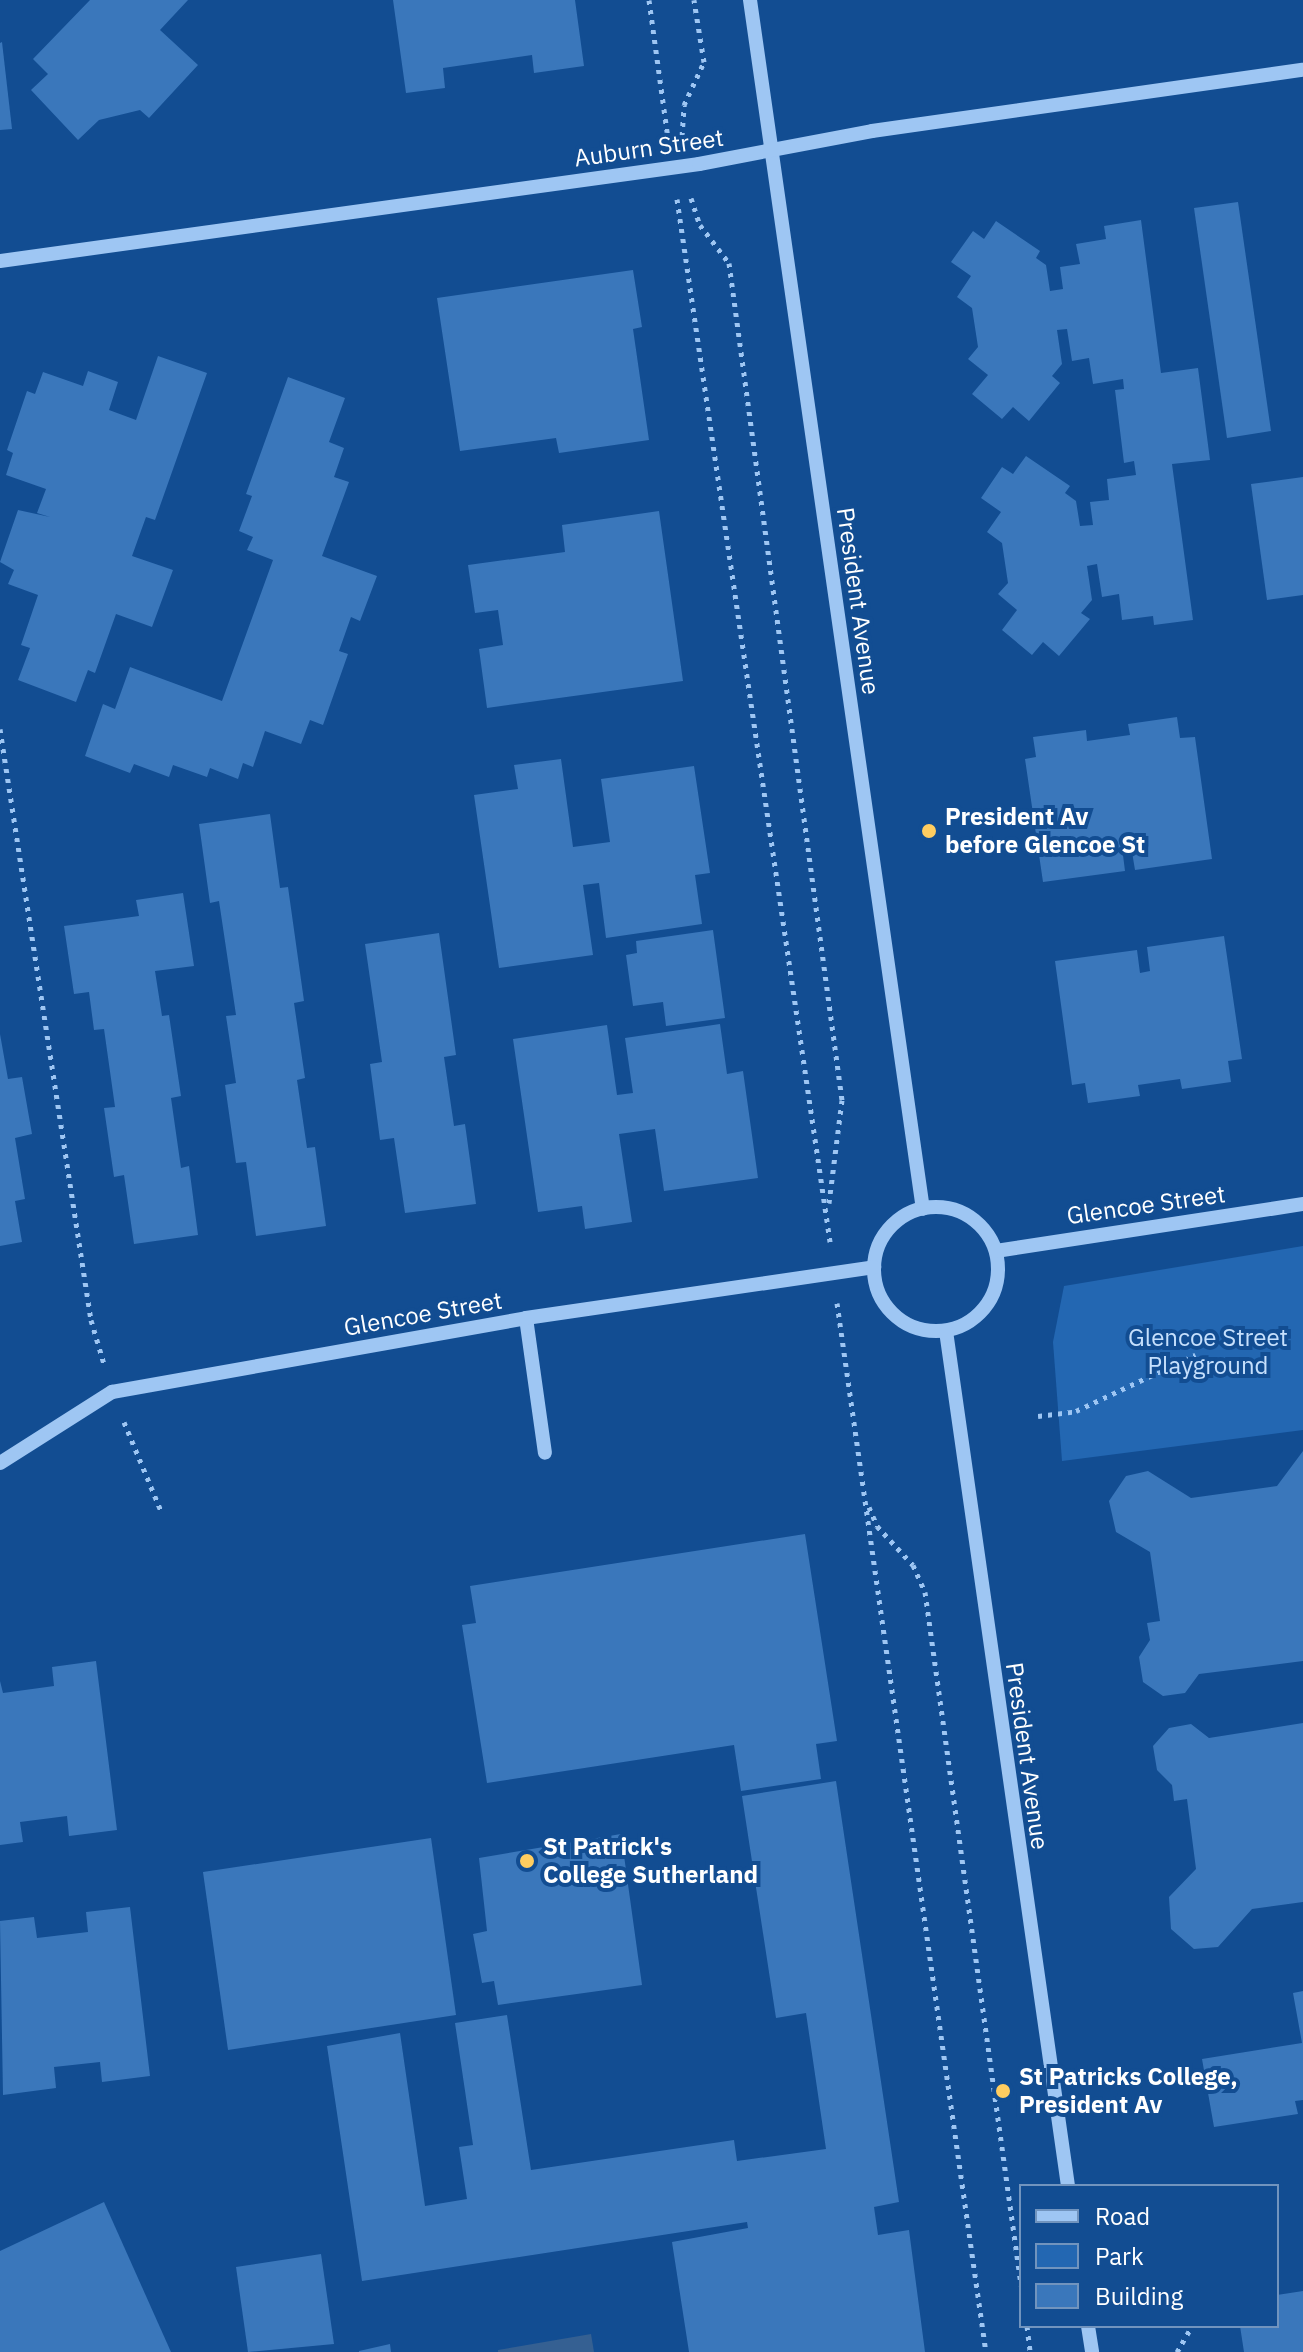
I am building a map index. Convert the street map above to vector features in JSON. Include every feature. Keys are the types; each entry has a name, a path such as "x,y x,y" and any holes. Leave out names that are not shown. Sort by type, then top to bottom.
{"street":[{"name":"President Avenue","path":"750,0 923,1209"},
{"name":"Auburn Street","path":"0,261 679,167 771,149 1303,70"},
{"name":"Glencoe Street","path":"996,1251 1303,1204"},
{"path":"923,1209 953,1209 970,1216 984,1228 996,1251 990,1300 964,1325 946,1331 905,1324 878,1293 874,1267 884,1234 898,1220 923,1209"},
{"name":"Glencoe Street","path":"0,1463 112,1392 526,1318 874,1267"},
{"path":"526,1318 545,1453"},
{"name":"President Avenue","path":"946,1331 1068,2184"},
{"path":"1088,2328 1092,2352"}],"path":[{"path":"649,0 679,167 828,1210 832,1274 986,2352"},
{"path":"694,0 704,62 680,122 679,167 692,208 729,263 842,1100 828,1210"},
{"path":"0,729 91,1320 112,1392 161,1511"},
{"path":"820,1158 836,1146"},
{"path":"1038,1416 1076,1411 1195,1355"},
{"path":"865,1499 877,1526 913,1565 925,1592 1019,2271"},
{"path":"1027,2328 1030,2352"},
{"path":"1177,2352 1191,2328"}],"green space":[{"name":"Glencoe Street Playground","path":"1303,1246 1303,1430 1062,1461 1053,1342 1064,1286"}],"shaded area":[{"path":"591,2334 594,2352 498,2352 498,2350"}],"building":[{"path":"90,0 188,0 160,30 198,65 149,118 140,110 99,120 78,140 31,90 48,74 33,59"},
{"path":"393,0 575,0 584,66 534,73 532,55 443,68 445,88 406,93"},
{"path":"0,43 12,129 0,130"},
{"path":"1238,202 1271,431 1227,438 1194,208"},
{"path":"1141,220 1161,373 1198,368 1210,460 1172,464 1193,620 1154,625 1153,616 1122,620 1119,594 1102,597 1097,564 1087,566 1092,600 1081,613 1090,619 1059,656 1043,642 1032,655 1002,630 1017,610 998,594 1008,583 1002,543 987,532 1001,512 981,498 1002,467 1013,474 1026,456 1070,486 1065,493 1076,501 1080,526 1093,525 1090,502 1109,500 1107,479 1136,475 1134,461 1124,463 1115,390 1124,389 1123,379 1093,384 1089,358 1072,361 1067,329 1057,330 1062,364 1052,376 1060,383 1029,421 1013,407 1002,419 972,394 988,375 968,359 978,347 972,308 957,297 971,276 951,262 973,231 984,239 996,221 1040,251 1036,258 1046,265 1050,291 1063,289 1060,267 1080,264 1076,244 1106,239 1104,226"},
{"path":"633,270 642,327 633,329 649,440 559,453 556,438 460,451 437,298"},
{"path":"158,356 207,373 155,520 146,517 132,556 173,570 152,627 116,614 95,673 88,670 76,702 18,680 30,648 21,645 38,595 8,584 14,570 0,562 18,510 50,517 37,513 46,489 6,475 13,453 7,450 27,391 35,394 43,372 83,386 88,371 118,382 109,410 136,420"},
{"path":"288,377 345,398 329,442 344,448 334,477 349,482 322,556 377,576 360,621 351,617 339,651 348,654 323,725 310,720 301,744 265,731 253,767 243,763 238,779 210,768 207,777 173,765 169,777 134,764 130,773 85,756 103,704 115,709 130,667 222,701 273,560 247,550 253,537 239,531 252,496 246,494"},
{"path":"1303,477 1303,595 1267,600 1251,484"},
{"path":"659,511 683,681 487,708 479,649 503,645 498,610 475,613 468,565 565,552 562,525"},
{"path":"1177,717 1180,738 1195,737 1212,859 1135,870 1131,846 1122,847 1125,871 1043,882 1025,759 1036,757 1033,737 1086,730 1087,741 1130,735 1128,724"},
{"path":"561,759 573,847 610,842 601,779 694,766 710,873 695,875 702,924 606,938 599,883 583,885 593,955 499,968 474,795 518,789 514,765"},
{"path":"270,814 280,888 288,887 304,1001 294,1003 305,1078 297,1080 307,1148 315,1147 326,1226 256,1236 246,1162 236,1163 225,1085 236,1083 226,1016 236,1015 219,901 210,903 199,824"},
{"path":"183,893 194,966 155,971 162,1016 169,1015 181,1096 171,1098 181,1168 189,1166 198,1235 134,1244 124,1175 114,1177 104,1108 115,1107 104,1029 94,1030 89,992 74,994 64,926 139,916 136,900"},
{"path":"713,930 725,1018 666,1026 663,1002 633,1006 626,955 637,953 636,941"},
{"path":"439,933 456,1055 444,1057 454,1126 465,1124 476,1204 405,1213 394,1138 380,1140 370,1064 382,1062 365,944"},
{"path":"1224,936 1242,1059 1228,1061 1231,1082 1182,1089 1180,1079 1138,1085 1140,1096 1088,1103 1085,1083 1072,1085 1055,961 1137,950 1140,973 1150,971 1147,947"},
{"path":"720,1024 727,1074 743,1071 758,1178 664,1191 655,1129 619,1134 632,1222 585,1229 582,1206 538,1212 513,1039 607,1025 617,1095 633,1093 625,1038"},
{"path":"0,1034 8,1079 22,1077 32,1134 15,1138 25,1199 15,1201 22,1242 0,1246"},
{"path":"1303,1451 1303,1661 1199,1674 1185,1693 1163,1696 1143,1682 1139,1657 1150,1640 1147,1623 1160,1621 1150,1552 1116,1532 1109,1501 1126,1476 1148,1471 1191,1498 1277,1486"},
{"path":"805,1534 837,1741 816,1744 821,1779 741,1791 734,1745 487,1783 462,1625 476,1623 470,1586"},
{"path":"96,1661 117,1830 69,1836 67,1816 20,1822 23,1842 0,1845 0,1681 3,1693 54,1686 52,1667"},
{"path":"1303,1723 1303,1902 1252,1909 1218,1947 1194,1949 1171,1929 1169,1897 1196,1869 1187,1799 1174,1801 1172,1785 1157,1770 1153,1746 1169,1728 1191,1724 1209,1738"},
{"path":"836,1781 899,2202 874,2207 878,2235 909,2230 925,2352 689,2352 672,2242 748,2228 747,2222 362,2281 327,2046 400,2033 425,2206 467,2199 459,2147 473,2145 455,2023 507,2015 531,2170 734,2140 737,2161 826,2149 806,2013 776,2018 742,1796"},
{"path":"621,1834 642,1985 498,2005 494,1981 482,1983 473,1934 487,1931 479,1858"},
{"path":"431,1838 456,2015 228,2050 203,1872"},
{"path":"130,1907 150,2076 102,2082 100,2062 54,2067 56,2088 3,2095 0,1921 34,1917 37,1938 88,1932 86,1912"},
{"path":"1303,1991 1303,2100 1295,2101 1298,2114 1214,2127 1202,2059 1302,2043 1293,1993"},
{"path":"104,2202 171,2352 0,2352 0,2251"},
{"path":"321,2254 334,2344 248,2352 236,2267"},
{"path":"1303,2291 1303,2352 1244,2352 1240,2328 1279,2328 1279,2295"},
{"path":"390,2344 391,2352 359,2352 359,2351"}],"place":[{"name":"President Av before Glencoe St","path":"929,831"},
{"name":"St Patrick's College Sutherland","path":"527,1861"},
{"name":"St Patricks College, President Av","path":"1003,2091"}]}
